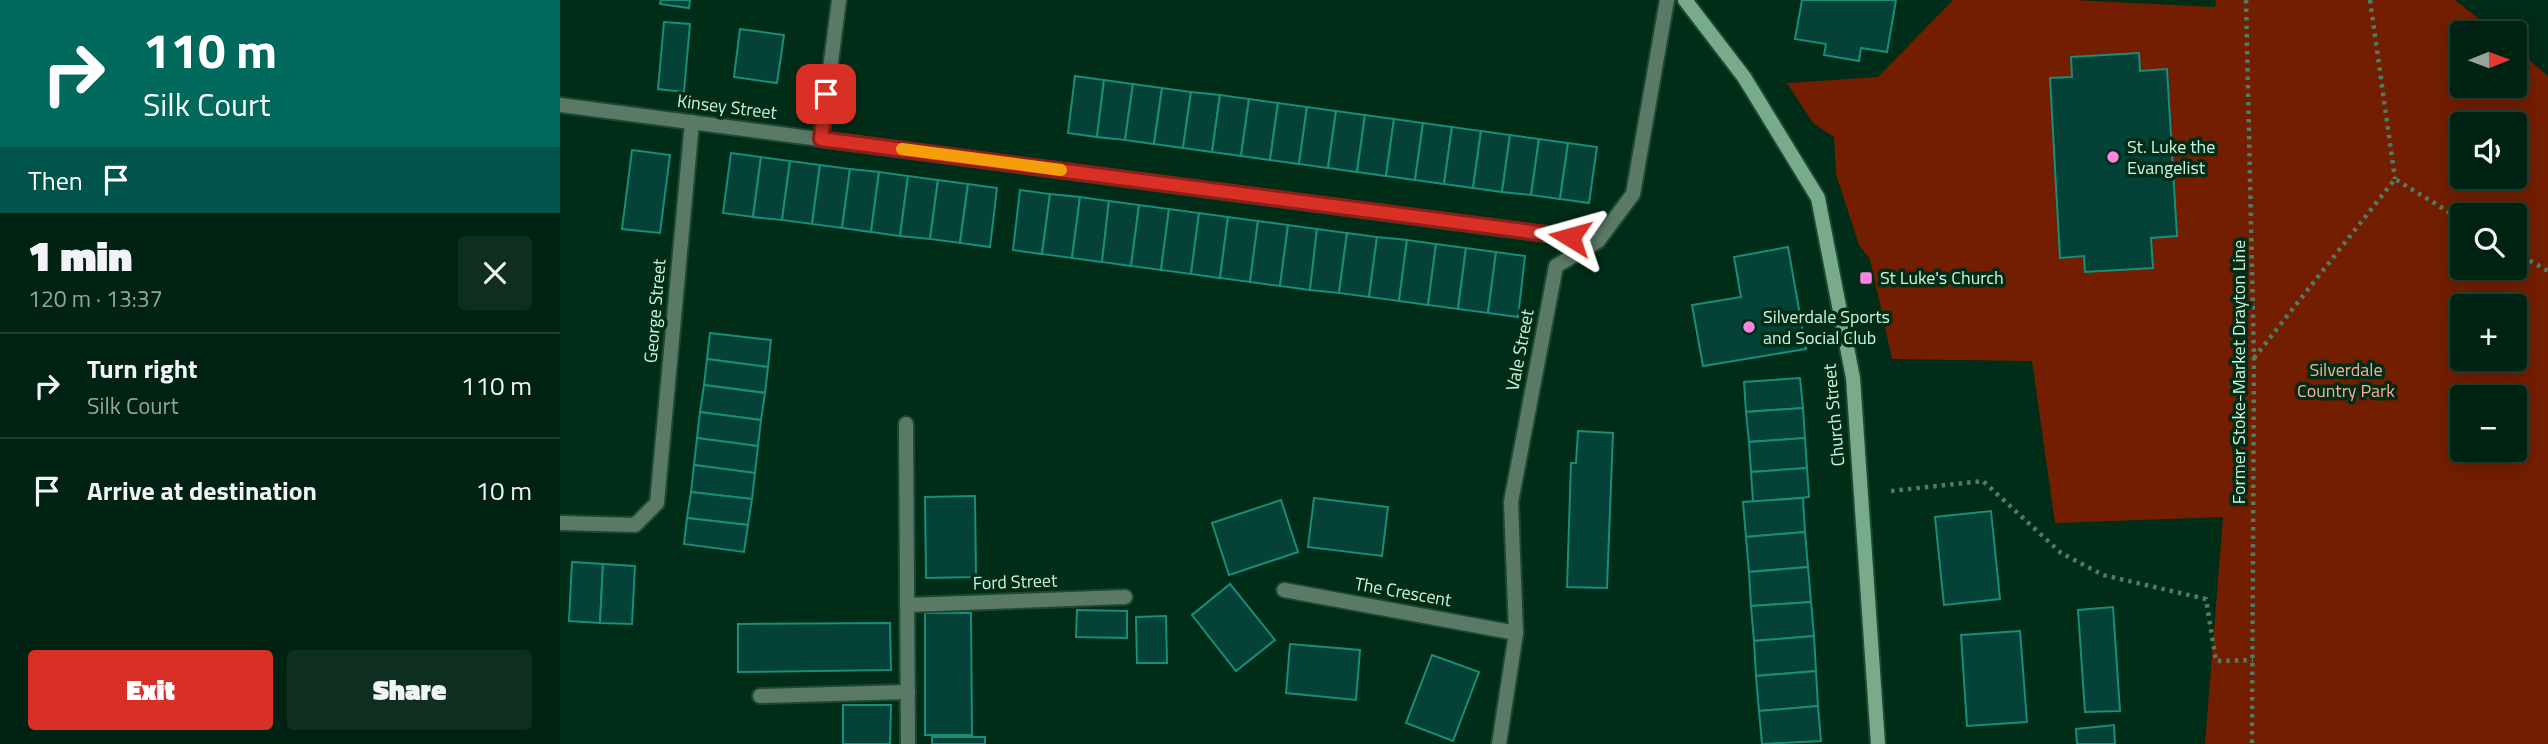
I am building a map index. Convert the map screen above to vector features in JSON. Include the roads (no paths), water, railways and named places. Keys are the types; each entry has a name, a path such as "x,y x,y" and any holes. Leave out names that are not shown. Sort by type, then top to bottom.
{"main road":[{"name":"Church Street","path":"1685,0 1744,77 1818,198 1853,378 1878,744"}],"street":[{"path":"821,139 839,0"},
{"name":"Vale Street","path":"1499,744 1516,633 1511,502 1556,265 1598,241 1633,194 1667,0"},
{"name":"Kinsey Street","path":"560,105 1598,241"},
{"name":"George Street","path":"560,523 635,525 657,503 692,122"},
{"path":"906,424 908,744"},
{"name":"The Crescent","path":"1284,590 1516,633"},
{"name":"Ford Street","path":"907,605 1125,597"},
{"path":"760,696 908,692"}],"place":[{"name":"St. Luke the Evangelist","path":"2113,157"},
{"name":"St Luke's Church","path":"1866,278"},
{"name":"Silverdale Sports and Social Club","path":"1749,327"}],"park label":[{"name":"Silverdale Country Park","path":"2346,380"}]}
